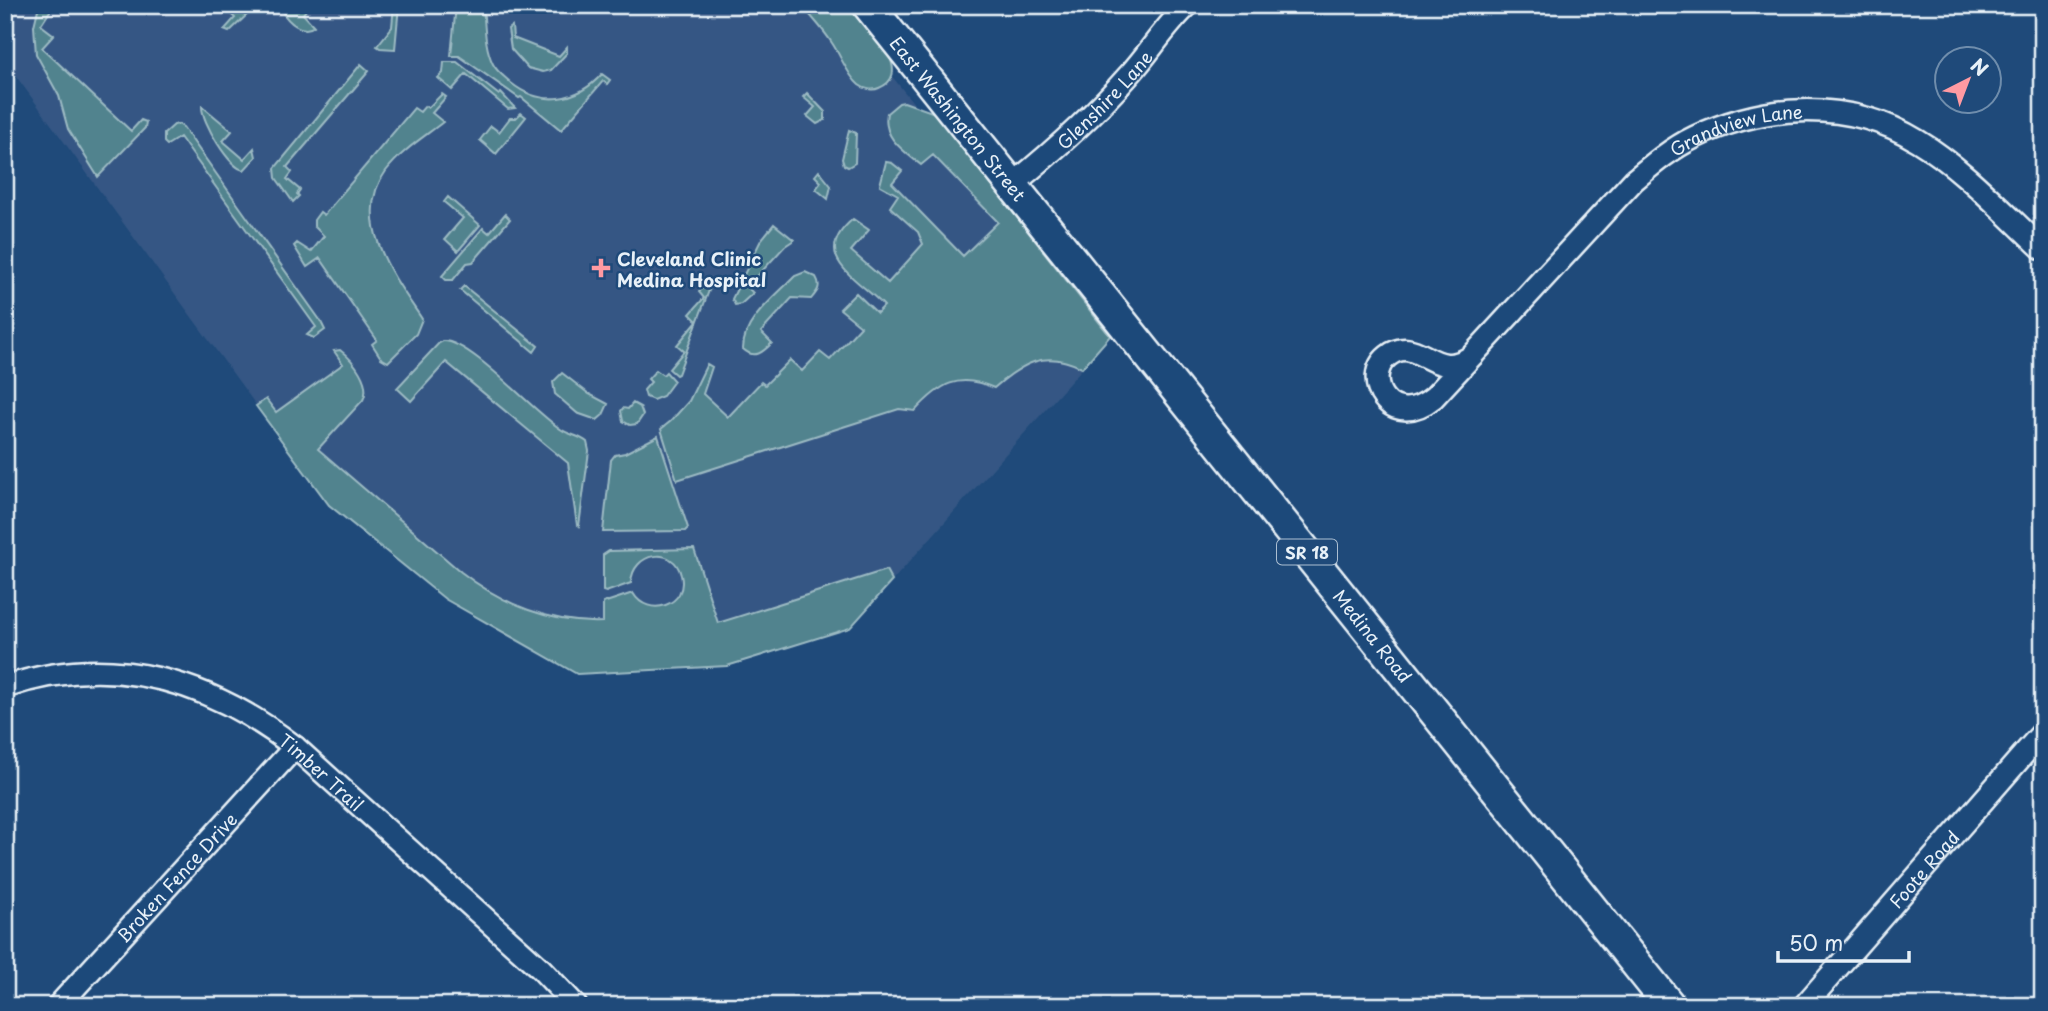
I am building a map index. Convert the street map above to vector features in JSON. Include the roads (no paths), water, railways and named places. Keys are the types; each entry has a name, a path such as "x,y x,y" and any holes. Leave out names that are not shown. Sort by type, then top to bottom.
{"highway":[{"name":"East Washington Street","path":"867,5 1050,233"},
{"name":"Medina Road","path":"1050,233 1670,1006"}],"street":[{"name":"Glenshire Lane","path":"1012,185 1088,119 1131,74 1169,24 1188,5"},
{"name":"Grandview Lane","path":"1473,355 1634,180 1660,158 1693,138 1752,116 1781,111 1815,110 1856,115 1894,128 1946,161 2043,249"},
{"name":"Timber Trail","path":"5,687 53,675 125,673 167,680 235,706 266,724 295,747 541,969 576,1006"},
{"name":"Foote Road","path":"1804,1006 2043,732"},
{"name":"Broken Fence Drive","path":"58,1006 295,747"}],"place":[{"name":"Cleveland Clinic Medina Hospital","path":"601,268"}]}
